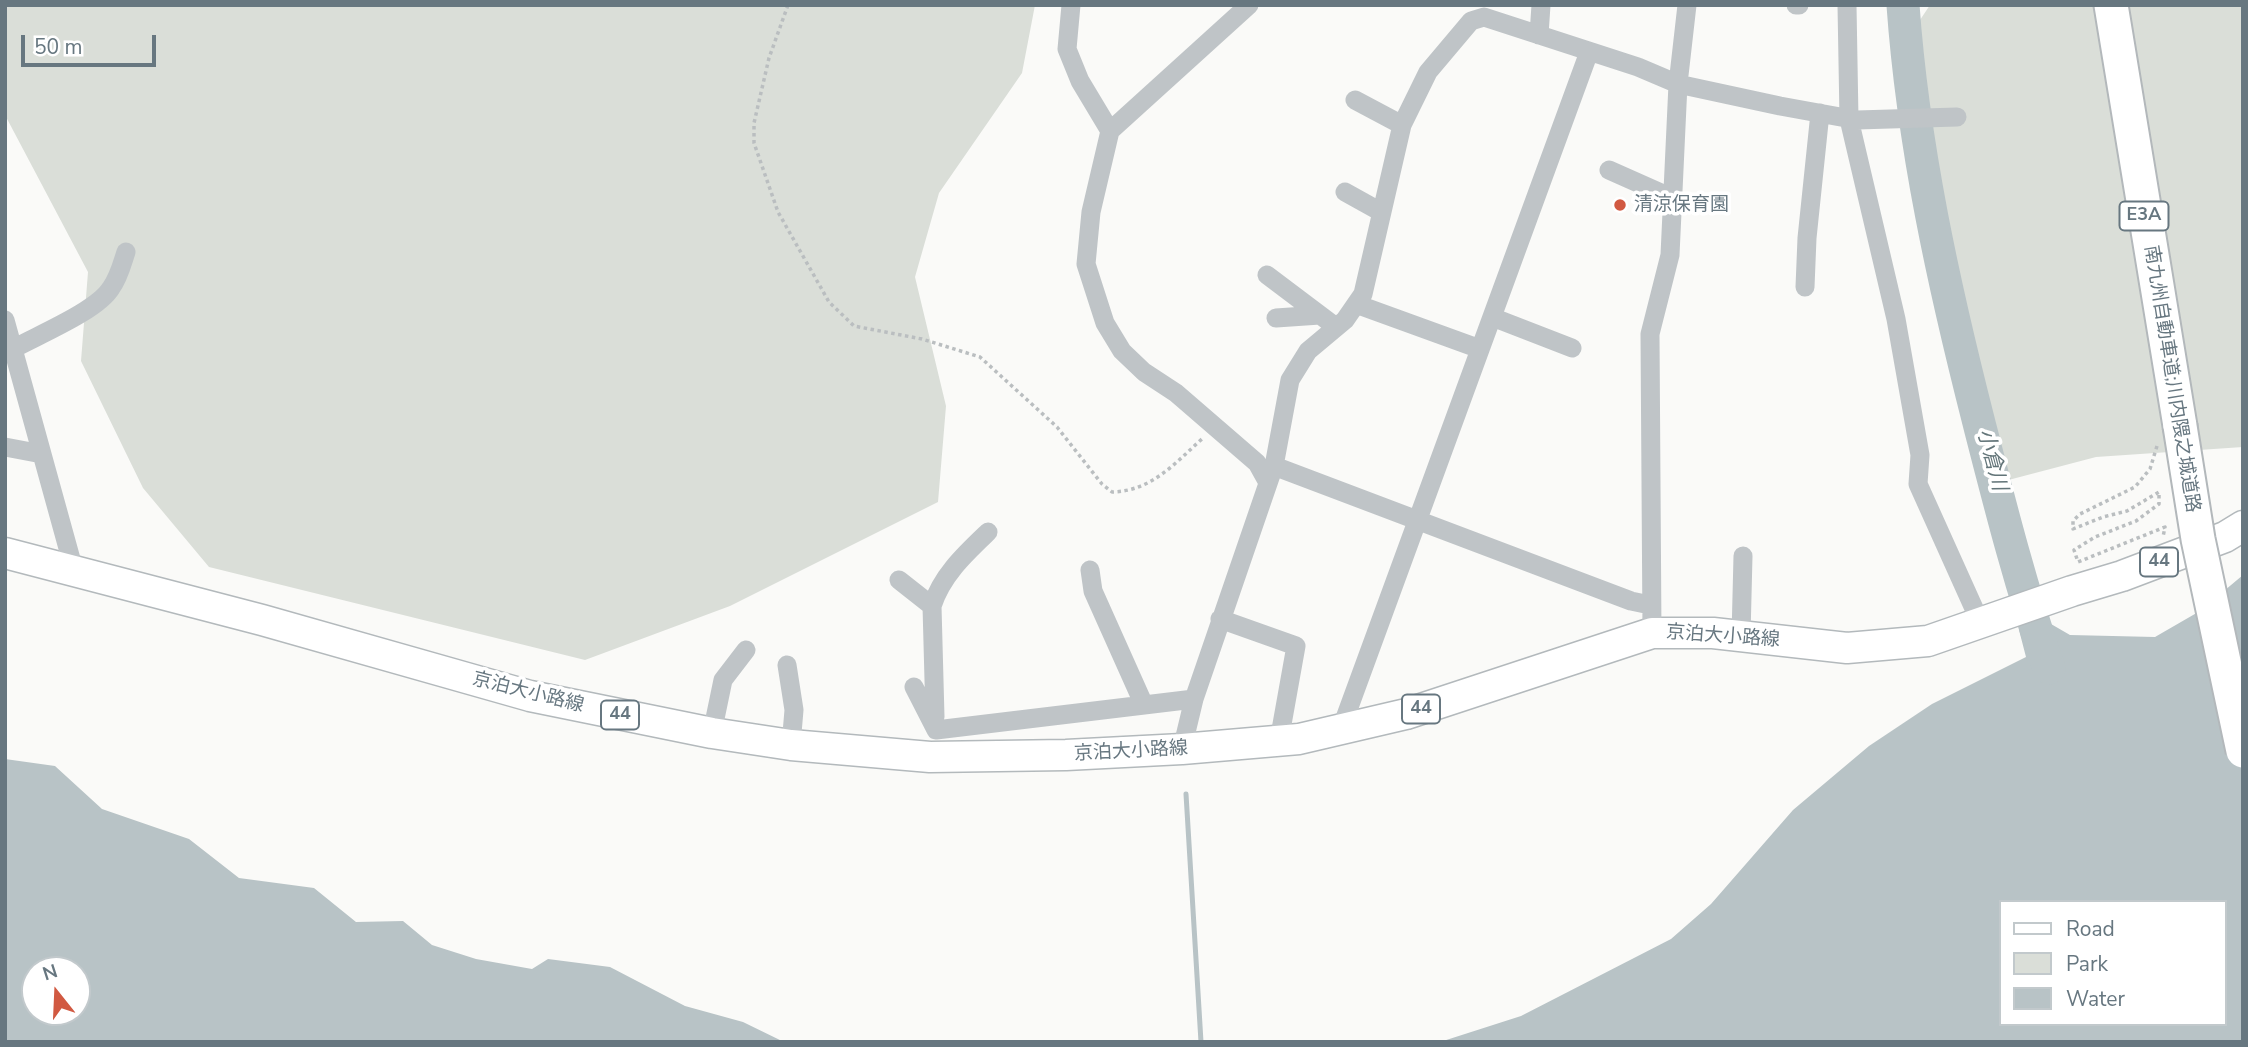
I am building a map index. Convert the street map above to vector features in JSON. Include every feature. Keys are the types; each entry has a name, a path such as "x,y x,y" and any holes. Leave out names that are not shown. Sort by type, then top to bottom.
{"highway":[{"name":"南九州自動車道;川内隈之城道路","path":"2111,5 2170,432 2197,539 2243,751"}],"main road":[{"name":"京泊大小路線","path":"5,553 530,696 712,733 791,745 938,743 1066,755 1299,739 1406,713 1651,619 1713,633 1847,648 1928,641 2072,590 2122,576 2225,537 2243,526"}],"street":[{"path":"1071,5 1067,48 1080,81 1110,131"},
{"path":"1249,5 1110,131 1091,212 1086,264 1105,323 1122,351 1144,372 1176,393 1270,474 1418,521 1631,601 1651,619"},
{"path":"1462,5 1480,19"},
{"path":"1539,35 1541,5"},
{"path":"1651,619 1650,334 1670,255 1678,84 1687,5"},
{"path":"1847,5 1853,119 1896,319 1920,455 1918,484 1981,624"},
{"path":"1182,749 1194,699 1270,474 1290,380 1308,351 1336,327 1363,294 1402,125 1428,72 1471,21 1484,17 1638,67 1678,84 1819,113 1853,119 1957,117"},
{"path":"1341,729 1589,52"},
{"path":"1354,100 1402,125"},
{"path":"1805,287 1819,113"},
{"path":"1609,170 1672,198"},
{"path":"1345,192 1381,212"},
{"path":"13,349 98,303 110,290 126,252"},
{"path":"1267,275 1336,327"},
{"path":"1356,304 1480,349"},
{"path":"1276,318 1320,315"},
{"path":"1492,317 1572,348"},
{"path":"5,320 74,570"},
{"path":"5,447 42,454"},
{"path":"938,743 933,694 932,606 936,592 954,565 988,532"},
{"path":"1741,636 1743,556"},
{"path":"1090,570 1093,591 1144,705"},
{"path":"899,580 932,606"},
{"path":"1220,619 1296,646 1279,741"},
{"path":"712,733 723,680 746,650"},
{"path":"787,665 794,710 791,745"},
{"path":"914,687 938,743"},
{"path":"938,743 1144,705 1194,699"}],"path":[{"path":"788,5 769,58 754,123 754,143 778,212 829,302 854,326 922,339 980,357 1057,426 1102,484 1112,492 1124,492 1152,483 1215,428"},
{"path":"2162,538 2165,527 2078,562 2074,550 2095,537 2136,521 2160,504 2159,492 2127,511 2073,529 2073,521 2080,514 2136,487 2150,470 2170,432"}],"green space":[{"path":"5,5 1035,5 1022,73 939,193 915,277 946,406 938,502 730,606 585,660 209,567 143,488 81,361 88,272 5,115"},
{"path":"1930,5 2243,5 2243,447 2096,457 1997,483 1902,47"}],"water":[{"path":"2243,575 2243,1042 1440,1042 1521,1016 1671,939 1711,904 1793,810 1869,746 1932,704 2026,657 2019,630 2051,624 2070,635 2155,637 2200,611"},
{"path":"5,759 55,766 102,809 189,839 239,878 314,888 356,922 403,921 432,945 476,959 532,969 548,959 610,967 685,1006 743,1022 784,1042 5,1042"}],"waterway":[{"name":"小倉川","path":"1903,5 1914,111 1942,268 2003,515 2049,668"},
{"path":"1186,794 1201,1042"}],"place":[{"name":"清涼保育園","path":"1620,205"}]}
